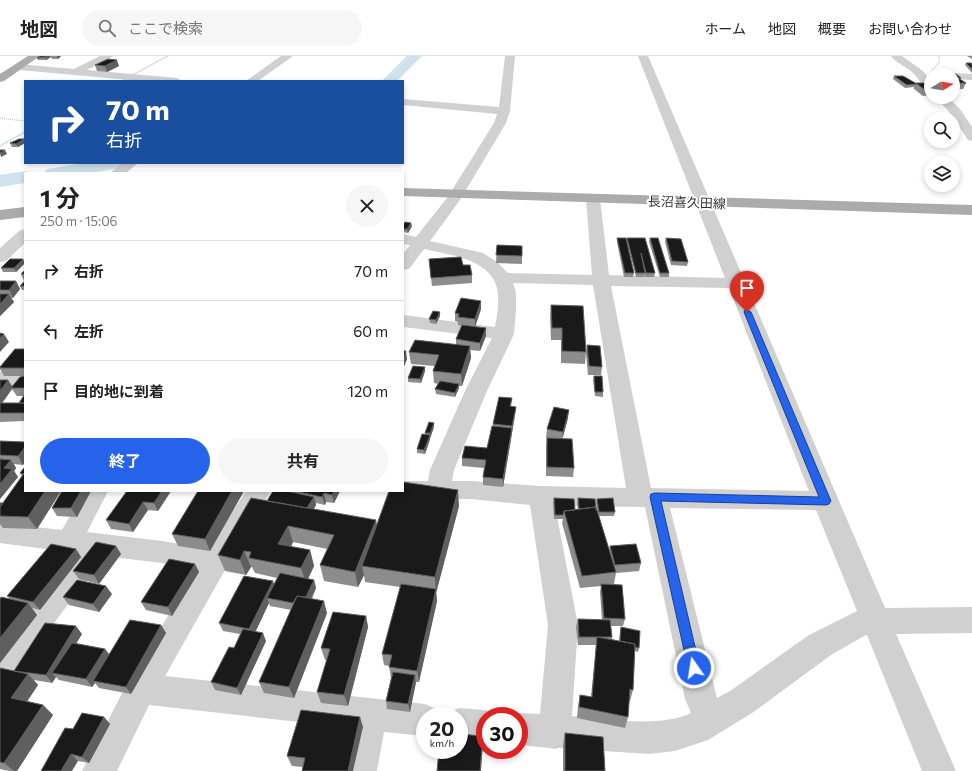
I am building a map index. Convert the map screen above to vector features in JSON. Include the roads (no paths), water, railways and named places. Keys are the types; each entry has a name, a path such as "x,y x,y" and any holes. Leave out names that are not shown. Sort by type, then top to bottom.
{"main road":[{"path":"0,79 10,70 35,56"},
{"name":"長沼喜久田線","path":"404,192 972,210"},
{"path":"0,214 24,212"}],"street":[{"path":"76,72 108,56"},
{"path":"252,80 288,56"},
{"path":"404,261 411,242 453,200 500,123 504,111 510,56"},
{"path":"643,56 735,283 939,771"},
{"path":"896,56 924,74"},
{"path":"10,70 76,72 166,80"},
{"path":"960,76 972,77"},
{"path":"404,102 504,111"},
{"path":"949,104 956,112 972,111"},
{"path":"960,118 972,137"},
{"path":"593,199 601,280 648,497 701,699 710,720"},
{"path":"0,258 24,235"},
{"path":"411,242 477,257 491,266 503,278 507,293 504,334 476,390 454,441 442,470 438,489"},
{"path":"0,258 20,260"},
{"path":"503,278 735,283"},
{"path":"404,321 504,334"},
{"path":"0,379 24,379"},
{"path":"404,490 438,489 541,496 826,501"},
{"path":"70,540 95,492"},
{"path":"99,771 141,690 215,562 258,492"},
{"path":"541,496 563,625 555,733"},
{"path":"0,533 70,540 162,552 215,562"},
{"path":"0,671 98,544"},
{"path":"528,730 555,733 650,738 675,735 696,728 741,702 820,645 859,623 946,619 972,620"},
{"path":"141,690 416,719"},
{"path":"360,771 371,715"}],"waterway":[{"path":"123,80 168,56"},
{"path":"390,80 415,56"},
{"path":"0,146 24,133"},
{"path":"60,172 114,164"},
{"path":"0,181 24,177"}]}
